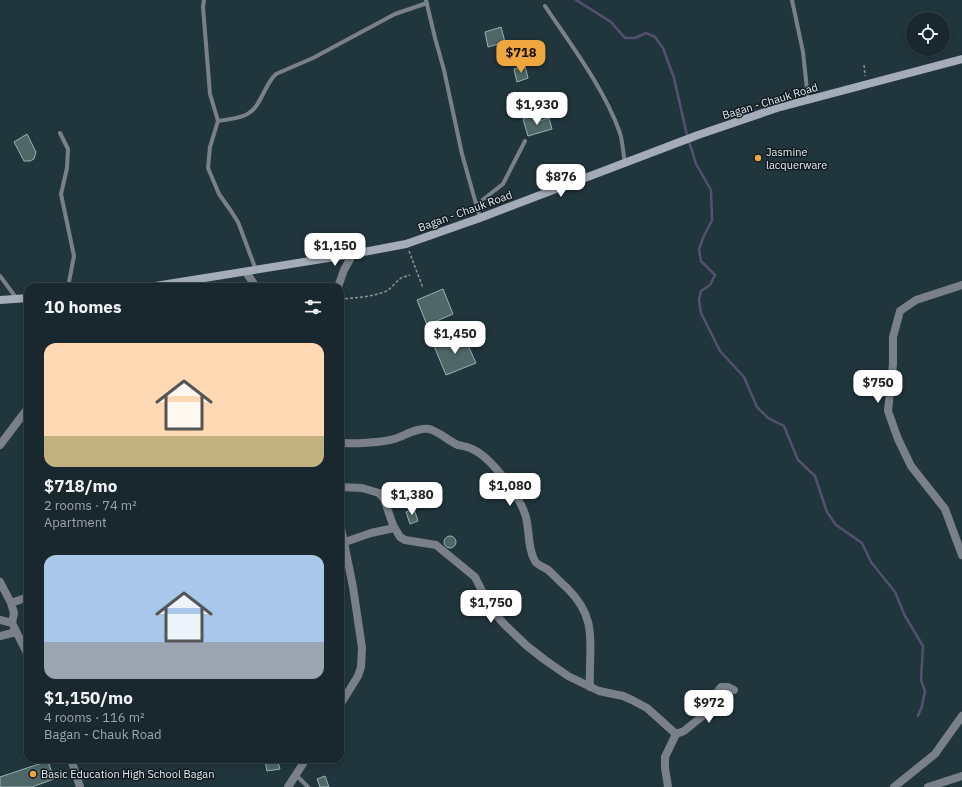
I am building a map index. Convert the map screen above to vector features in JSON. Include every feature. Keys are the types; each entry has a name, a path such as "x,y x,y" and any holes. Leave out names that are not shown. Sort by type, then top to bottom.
{"main road":[{"name":"Bagan - Chauk Road","path":"179,283 406,244 480,218 698,134 776,108 962,59"},
{"path":"0,300 24,298"}],"street":[{"path":"339,283 344,270 353,254"},
{"path":"246,272 253,283"},
{"path":"962,285 916,300 900,311 893,337 893,364 888,411 898,439 911,466 945,509 962,555"},
{"path":"0,446 24,413"},
{"path":"344,443 392,440 419,430 426,429 437,432 458,444 473,449 490,461 510,486 524,512 529,527 529,538 534,560 548,570 576,597 585,611 591,640 590,687"},
{"path":"344,487 362,488 379,493 384,499 394,528 400,537 405,540 436,545 475,577 492,609 505,625 526,646 568,676 598,691 632,700 647,708 676,734"},
{"path":"345,542 371,533 394,528"},
{"path":"344,538 362,648 362,658 358,676 344,699"},
{"path":"0,582 11,603 14,613 12,623 24,647"},
{"path":"11,603 24,598"},
{"path":"0,620 12,623"},
{"path":"0,636 16,632"},
{"path":"668,787 665,757 676,734 684,731 705,714 721,687 728,687 734,690"},
{"path":"894,787 935,754 962,716"},
{"path":"72,763 80,787"},
{"path":"288,787 304,763"},
{"path":"928,787 962,776"}],"lane":[{"path":"204,0 203,6 210,94 218,121 210,147 208,168 219,194 238,222 256,270"},
{"path":"792,0 803,52 808,100"},
{"path":"218,121 243,116 254,110 264,89 271,78 276,74 313,58 395,14 427,1 462,154 480,218"},
{"path":"545,6 588,70 613,116 623,145 625,163"},
{"path":"60,133 68,149 67,168 61,194 74,256 69,283"},
{"path":"476,205 503,184 525,141"},
{"path":"0,276 17,299"},
{"path":"296,775 308,787"}],"path":[{"path":"864,65 866,84"},
{"path":"406,244 423,288"},
{"path":"344,299 373,296 384,292 397,284 400,279 410,274"}],"building":[{"path":"501,27 505,42 488,47 485,32"},
{"path":"525,66 528,78 517,82 514,69"},
{"path":"534,115 536,122 549,118 552,129 528,136 523,119"},
{"path":"27,134 36,152 34,159 24,161 14,142"},
{"path":"443,289 453,314 427,325 417,300"},
{"path":"463,334 476,363 446,375 434,346"},
{"path":"414,509 418,521 410,524 406,512"},
{"path":"450,536 454,538 456,542 454,546 450,548 446,546 444,542 446,538"},
{"path":"42,763 49,763 54,779 32,787 0,787 0,777"},
{"path":"265,763 278,763 280,769 267,771"},
{"path":"325,776 329,787 320,787 317,779"}],"waterway":[{"path":"576,0 611,22 625,38 635,38 646,33 655,37 663,48 674,78 686,131 696,164 711,190 712,220 699,249 701,261 715,275 710,285 701,291 699,300 701,313 720,351 744,377 757,407 768,418 784,426 798,460 815,476 827,512 836,525 862,543 871,562 895,592 905,616 923,646 921,680 925,691 918,716"}],"place":[{"name":"Jasmine lacquerware","path":"758,158"},
{"name":"Basic Education High School Bagan","path":"33,774"}]}
